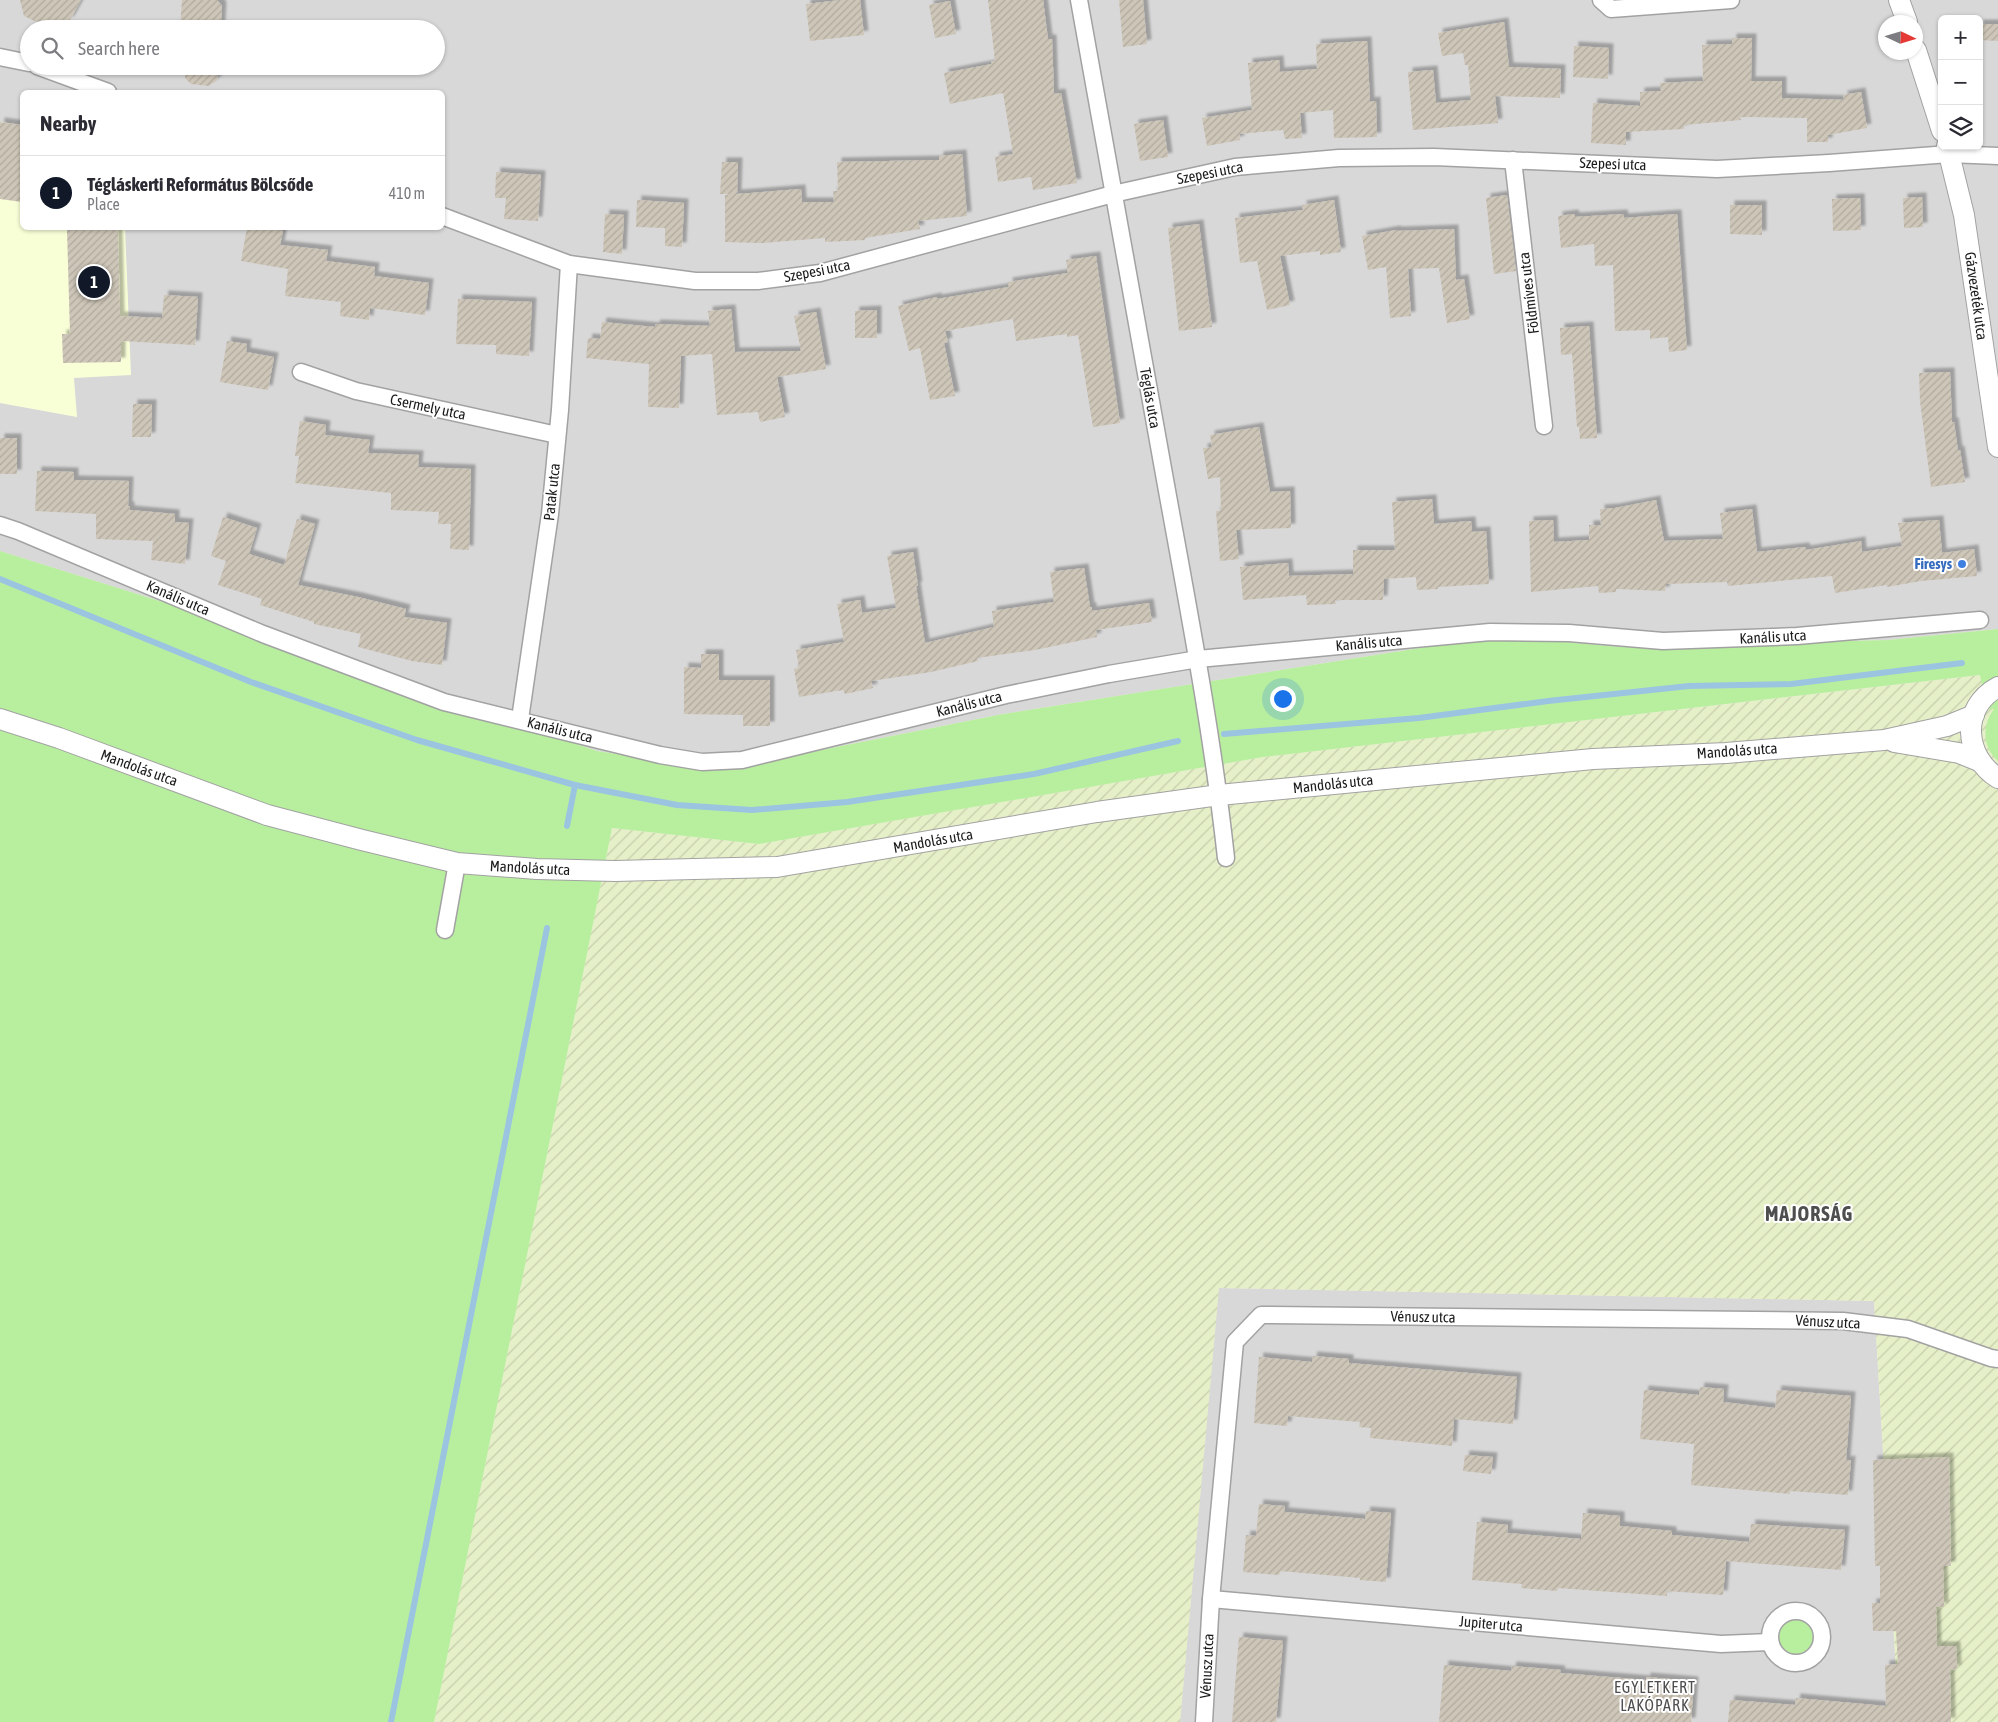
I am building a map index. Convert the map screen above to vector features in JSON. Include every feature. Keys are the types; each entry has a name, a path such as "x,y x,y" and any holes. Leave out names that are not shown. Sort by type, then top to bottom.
{"street":[{"name":"Téglás utca","path":"1079,0 1198,659 1219,795 1226,858"},
{"path":"1601,0 1611,9 1731,0"},
{"path":"1899,0 1904,15"},
{"path":"0,57 20,61"},
{"path":"1919,60 1938,119"},
{"path":"62,75 103,90"},
{"name":"Szepesi utca","path":"445,217 569,264 695,281 758,281 820,273 1113,194 1235,167 1320,159 1434,157 1717,169 1948,150 1998,156"},
{"name":"Gázvezeték utca","path":"1948,150 1964,215 1998,447"},
{"name":"Földmíves utca","path":"1513,160 1544,426"},
{"name":"Patak utca","path":"520,720 548,533 569,264"},
{"name":"Csermely utca","path":"301,372 356,391 557,435"},
{"name":"Kanális utca","path":"0,525 18,530 263,634 444,702 660,755 702,762 742,760 1006,695 1109,674 1198,659 1490,632 1569,633 1663,641 1797,636 1980,620"},
{"path":"1996,686 1978,705 1974,715 1971,739 1979,762 1998,778"},
{"name":"Mandolás utca","path":"0,719 59,738 267,815 362,840 457,863 537,869 615,871 777,867 1097,812 1219,795 1593,759 1726,753 1884,740 1946,726 1974,715"},
{"name":"Mandolás utca","path":"1884,740 1959,753 1979,762"},
{"path":"445,930 457,863"},
{"name":"Vénusz utca","path":"1204,1722 1211,1600 1235,1342 1261,1315 1843,1321 1908,1329 1998,1359"},
{"name":"Jupiter utca","path":"1211,1600 1721,1644 1770,1642"}],"shaded area":[{"path":"0,0 1998,0 1998,629 1888,640 1620,647 1496,636 1003,714 721,770 597,751 185,609 0,551"},
{"path":"0,122 20,125 20,230 125,230 131,375 74,378 77,417 0,403"},
{"path":"1981,675 1986,709 1998,709 1998,1722 1899,1722 1874,1301 1219,1288 1180,1722 434,1722 612,828 759,844 1263,757"},
{"path":"1218,1288 1874,1301 1899,1722 1180,1722"}],"green space":[{"path":"0,551 185,609 597,751 721,770 1003,714 1496,636 1620,647 1888,640 1998,629 1998,761 1989,749 1985,736 1987,722 1994,709 1986,709 1980,675 1263,757 759,844 612,828 434,1722 0,1722"},
{"path":"1796,1619 1803,1620 1809,1624 1813,1630 1813,1644 1809,1650 1803,1654 1796,1655 1789,1654 1783,1650 1779,1644 1778,1637 1779,1630 1783,1624 1789,1620"}],"building":[{"path":"20,0 81,0 70,20 32,20 24,16"},
{"path":"182,0 217,0 222,6 221,20 181,20"},
{"path":"860,0 864,35 810,41 806,4"},
{"path":"988,0 1043,0 1048,39 1052,39 1054,94 1061,93 1077,183 1033,190 1031,177 998,182 995,157 1013,154 1003,93 950,104 944,73 992,64 991,61 995,61"},
{"path":"1119,0 1143,0 1147,44 1123,47"},
{"path":"950,1 956,34 935,38 929,5"},
{"path":"1504,22 1509,67 1561,69 1560,98 1495,96 1498,123 1413,130 1408,72 1433,70 1436,103 1471,100 1468,65 1465,65 1463,53 1442,56 1438,33"},
{"path":"1983,24 1998,24 1998,41 1983,40"},
{"path":"1732,38 1752,38 1751,81 1782,81 1782,98 1844,100 1843,95 1861,92 1867,128 1828,135 1828,142 1807,142 1807,118 1740,117 1741,120 1684,125 1684,129 1626,132 1626,145 1591,143 1593,103 1640,106 1640,92 1661,91 1660,83 1703,81 1702,45 1732,44"},
{"path":"1367,41 1370,102 1376,101 1377,137 1334,138 1333,110 1300,113 1302,138 1285,139 1283,130 1239,134 1240,140 1207,146 1202,118 1252,110 1248,63 1279,60 1280,72 1317,69 1316,44"},
{"path":"1574,46 1609,48 1608,79 1573,77"},
{"path":"185,75 217,75 217,80 209,86 191,84 185,78"},
{"path":"1163,120 1168,157 1140,161 1134,124"},
{"path":"0,122 20,125 20,202 0,199"},
{"path":"962,154 967,216 918,221 920,229 865,238 865,240 825,242 825,238 762,243 725,242 725,195 733,194 720,194 722,162 738,162 737,194 801,189 802,202 834,202 833,191 838,191 837,162 939,160 939,156"},
{"path":"496,172 541,175 538,221 504,219 506,198 495,198"},
{"path":"1507,195 1516,271 1494,274 1486,198"},
{"path":"1922,197 1923,227 1904,228 1903,198"},
{"path":"1860,198 1861,230 1833,231 1832,199"},
{"path":"637,200 684,203 682,247 665,246 665,228 636,227"},
{"path":"1334,200 1341,252 1320,255 1320,251 1280,256 1290,305 1267,310 1257,261 1240,263 1235,218 1303,210 1302,205"},
{"path":"1730,205 1762,205 1762,235 1730,234"},
{"path":"605,214 624,215 622,254 603,252"},
{"path":"1574,214 1575,217 1623,214 1624,218 1677,214 1687,350 1669,352 1668,337 1650,339 1650,330 1615,331 1613,265 1595,266 1594,244 1561,248 1558,216"},
{"path":"1199,224 1212,327 1179,331 1168,228"},
{"path":"1454,229 1456,280 1464,279 1470,319 1447,323 1439,268 1408,269 1411,316 1390,318 1386,267 1368,270 1362,236 1396,230"},
{"path":"67,230 118,230 120,316 162,318 164,295 198,297 195,345 121,341 121,362 63,363 62,334 70,334"},
{"path":"247,230 283,231 280,245 328,250 326,261 375,267 374,276 429,283 425,315 370,308 369,320 340,316 341,302 285,296 288,269 241,261"},
{"path":"1096,256 1120,423 1093,427 1078,335 1067,337 1067,334 1016,341 1013,319 945,331 948,342 944,343 955,396 930,400 920,348 909,351 898,306 937,297 937,299 1009,287 1008,282 1068,273 1066,260"},
{"path":"458,299 532,302 529,356 496,354 496,345 456,344"},
{"path":"731,309 735,352 801,351 794,316 816,312 826,369 777,377 785,417 760,422 758,412 717,415 712,354 681,356 679,408 648,407 649,364 586,358 588,338 600,339 602,322 655,327 656,324 710,326 708,311"},
{"path":"877,310 877,338 855,338 855,311"},
{"path":"1589,326 1597,438 1580,439 1579,427 1577,427 1572,354 1561,355 1560,328"},
{"path":"227,341 247,344 246,352 274,357 268,390 220,382"},
{"path":"1950,372 1952,422 1954,422 1965,482 1931,487 1920,401 1919,373"},
{"path":"133,404 152,404 151,437 132,437"},
{"path":"300,421 326,425 325,435 370,440 368,453 419,455 418,467 471,469 469,550 450,549 451,524 438,524 439,512 391,510 391,493 295,483 299,456 295,456"},
{"path":"1259,427 1270,492 1290,491 1291,528 1236,530 1239,559 1220,561 1216,511 1221,511 1220,477 1208,479 1203,448 1212,447 1210,435"},
{"path":"0,438 17,438 17,474 0,474"},
{"path":"37,471 74,472 74,480 129,481 128,506 130,506 130,510 175,514 175,522 189,523 185,564 151,560 153,541 96,539 96,514 35,511"},
{"path":"1432,499 1434,524 1471,521 1472,532 1486,531 1489,584 1417,590 1416,577 1384,579 1383,600 1335,600 1336,604 1307,605 1306,595 1243,600 1240,567 1288,563 1289,576 1353,574 1353,550 1395,550 1392,502"},
{"path":"1656,500 1664,541 1723,539 1720,513 1752,509 1757,552 1805,547 1806,550 1861,541 1862,552 1902,546 1898,523 1939,520 1942,553 1974,549 1977,576 1921,581 1887,587 1887,585 1835,593 1832,576 1728,586 1727,582 1666,584 1665,591 1616,589 1616,592 1599,593 1598,586 1531,592 1529,521 1553,520 1554,542 1589,540 1589,525 1601,525 1600,509"},
{"path":"223,517 257,528 249,554 284,565 297,519 315,524 298,585 406,609 404,617 447,623 442,665 412,661 358,647 361,634 314,624 314,622 260,605 262,599 218,585 226,561 211,556"},
{"path":"913,552 925,643 994,627 992,611 1054,602 1050,572 1084,568 1092,611 1149,603 1152,622 1096,630 1097,637 1035,650 977,658 978,661 931,672 871,681 873,688 845,694 843,690 799,697 794,669 799,668 796,650 844,642 837,604 860,600 862,613 896,608 887,556"},
{"path":"701,654 719,654 719,680 770,680 770,726 743,726 743,715 684,714 684,667 701,668"},
{"path":"1313,1356 1349,1359 1349,1363 1517,1377 1513,1424 1454,1419 1452,1446 1370,1438 1371,1428 1359,1427 1360,1422 1288,1416 1287,1426 1254,1423 1259,1357 1312,1362"},
{"path":"1700,1387 1724,1389 1723,1402 1775,1408 1777,1390 1851,1396 1846,1461 1851,1460 1848,1495 1790,1491 1790,1494 1691,1485 1694,1444 1640,1439 1644,1390 1699,1395"},
{"path":"1465,1455 1493,1457 1491,1474 1463,1471"},
{"path":"1949,1457 1951,1566 1943,1566 1944,1607 1936,1607 1937,1646 1956,1646 1957,1669 1950,1670 1951,1722 1728,1722 1730,1700 1795,1705 1796,1698 1886,1706 1885,1665 1898,1664 1896,1631 1873,1631 1872,1603 1880,1603 1880,1566 1875,1566 1873,1460"},
{"path":"1259,1504 1285,1506 1284,1512 1365,1519 1366,1511 1391,1513 1386,1582 1280,1571 1279,1575 1243,1572 1246,1535 1256,1536"},
{"path":"1583,1513 1620,1516 1620,1526 1672,1531 1672,1535 1749,1542 1751,1524 1845,1530 1841,1570 1726,1561 1723,1595 1667,1591 1667,1596 1558,1588 1557,1591 1521,1588 1522,1584 1472,1580 1477,1522 1508,1525 1507,1533 1581,1539"},
{"path":"1239,1637 1283,1641 1276,1722 1232,1722"},
{"path":"1444,1665 1511,1671 1512,1666 1561,1670 1560,1673 1646,1680 1646,1677 1694,1681 1691,1722 1439,1722"}],"waterway":[{"path":"0,579 251,682 417,740 575,785 567,826"},
{"path":"1224,734 1419,718 1548,701 1689,686 1791,684 1962,663"},
{"path":"575,785 677,805 752,810 847,802 1034,774 1178,741"},
{"path":"391,1722 547,928"}],"place":[{"name":"Tégláskerti Református Bölcsőde","path":"94,282"},
{"name":"Firesys","path":"1962,564"}],"district":[{"name":"MAJORSÁG","path":"1809,1214"},
{"name":"EGYLETKERT LAKÓPARK","path":"1655,1696"}]}
